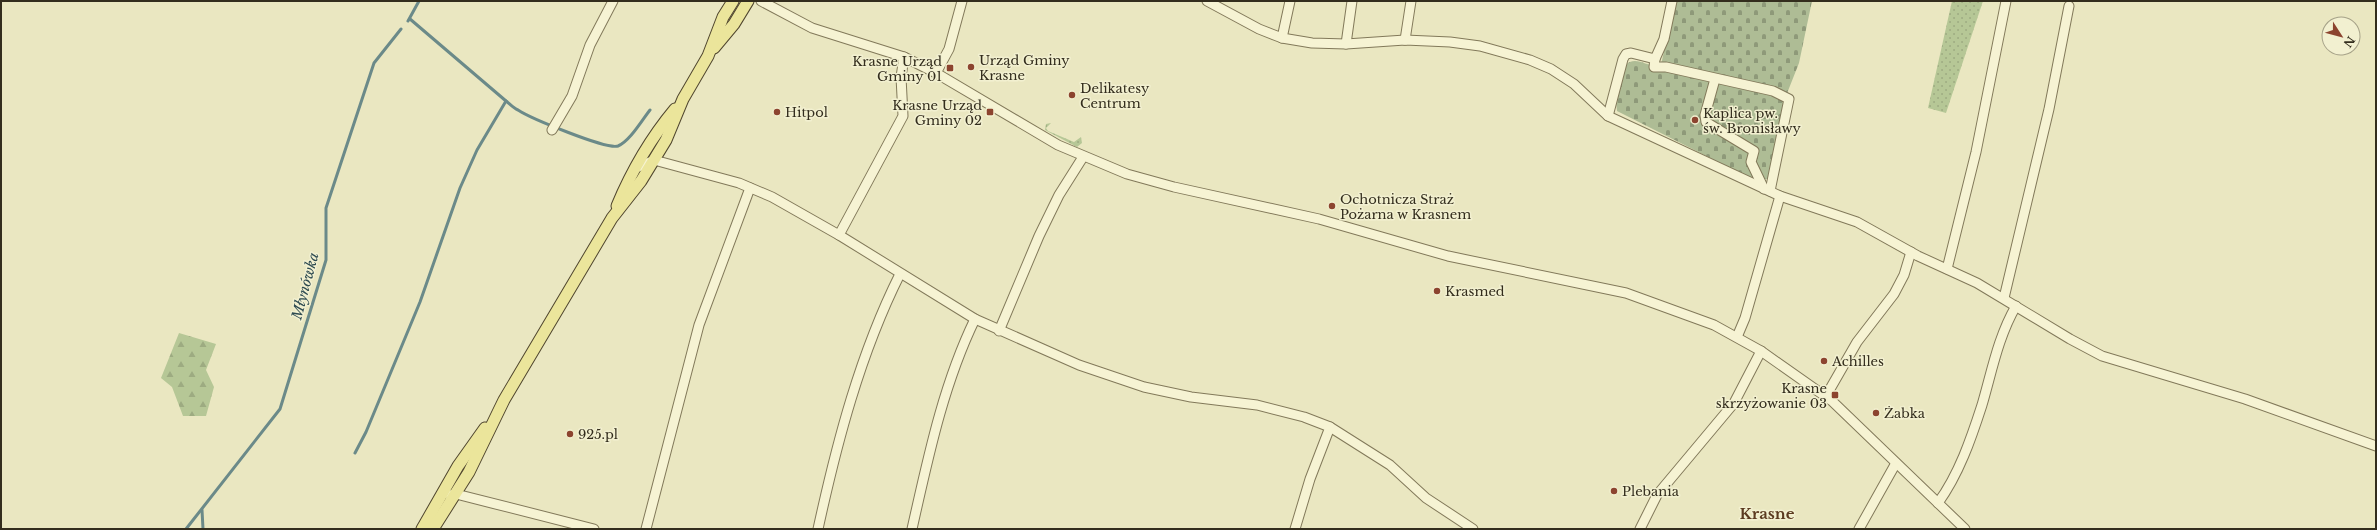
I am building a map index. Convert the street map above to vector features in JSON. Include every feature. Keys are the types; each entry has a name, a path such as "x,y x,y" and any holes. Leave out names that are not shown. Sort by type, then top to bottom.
{"main road":[{"path":"708,56 734,24 748,1"},
{"path":"612,218 641,181 666,140 683,99 708,56 733,2"},
{"path":"422,529 454,471 504,400 612,218 634,169 655,134 683,99"},
{"path":"433,529 469,472 504,400"}],"street":[{"path":"552,130 572,96 590,45 613,1"},
{"path":"761,1 812,28 904,57 936,72 1058,145 1083,157 1148,180 1319,219 1448,256 1626,293 1714,325 1737,336 1761,351 1826,396 1965,529"},
{"path":"936,72 949,49 962,1"},
{"path":"1282,38 1290,1"},
{"path":"1346,44 1352,1"},
{"path":"1405,40 1411,1"},
{"path":"1672,1 1664,39 1655,59 1654,67 1666,67 1773,91 1789,99 1767,190"},
{"path":"1947,269 1976,152 2006,1"},
{"path":"1211,2 1258,29 1282,38 1346,44 1405,40 1450,42 1480,46 1530,60 1551,69 1574,84 1608,116 1780,196 1857,222 1910,252 2004,298 2070,339 2102,356 2245,399 2376,446"},
{"path":"2004,298 2049,109 2069,6"},
{"path":"1608,116 1622,59 1626,54 1631,53 1655,59"},
{"path":"839,235 904,116 901,77 904,57"},
{"path":"1715,79 1705,115 1706,122 1754,151 1751,162 1767,190"},
{"path":"654,160 652,145 655,134"},
{"path":"999,331 1038,236 1058,195 1083,157"},
{"path":"634,169 654,160 750,188 772,197 804,217 839,235 975,319 999,331 1079,365 1144,387 1191,397 1257,405 1304,417 1330,427 1390,465 1426,498 1472,529"},
{"path":"646,529 699,325 750,188"},
{"path":"1737,336 1746,318 1780,196"},
{"path":"1826,396 1857,342 1894,294 1904,275 1910,252"},
{"path":"818,529 851,399 868,349 900,274"},
{"path":"1938,503 1951,485 1966,448 1982,405 2000,339 2016,306"},
{"path":"912,529 934,431 967,335 975,319"},
{"path":"1640,529 1657,495 1734,403 1761,351"},
{"path":"1295,529 1310,479 1330,427"},
{"path":"1859,529 1896,463"},
{"path":"454,471 453,480 456,494"},
{"path":"438,499 456,494 581,528 594,529"}],"green space":[{"path":"1675,1 1812,1 1799,63 1784,101 1786,106 1768,179 1752,179 1617,111 1616,102 1625,65 1629,62 1638,61 1656,66 1661,65"},
{"path":"1952,1 1983,1 1946,113 1928,108"},
{"path":"1051,123 1046,128 1048,131 1074,142 1081,137 1082,143 1077,147 1045,130 1046,124"},
{"path":"179,333 216,344 206,370 214,387 206,416 183,416 172,387 161,378"}],"waterway":[{"name":"Młynówka","path":"408,21 419,1"},
{"path":"355,453 366,432 420,302 460,188 477,150 506,101 410,19"},
{"name":"Młynówka","path":"186,529 280,409 326,260 326,208 374,63 401,29"},
{"path":"506,101 525,114 552,126 611,146 618,146 627,140 650,110"},
{"path":"202,510 203,529"}],"place":[{"name":"Urząd Gminy Krasne","path":"971,67"},
{"name":"Krasne Urząd Gminy 01","path":"950,68"},
{"name":"Delikatesy Centrum","path":"1072,95"},
{"name":"Hitpol","path":"777,112"},
{"name":"Krasne Urząd Gminy 02","path":"990,112"},
{"name":"Kaplica pw. św. Bronisławy","path":"1695,120"},
{"name":"Ochotnicza Straż Pożarna w Krasnem","path":"1332,206"},
{"name":"Krasmed","path":"1437,291"},
{"name":"Achilles","path":"1824,361"},
{"name":"Krasne skrzyżowanie 03","path":"1835,395"},
{"name":"Żabka","path":"1876,413"},
{"name":"925.pl","path":"570,434"},
{"name":"Plebania","path":"1614,491"}],"district":[{"name":"Krasne","path":"1767,514"}]}
